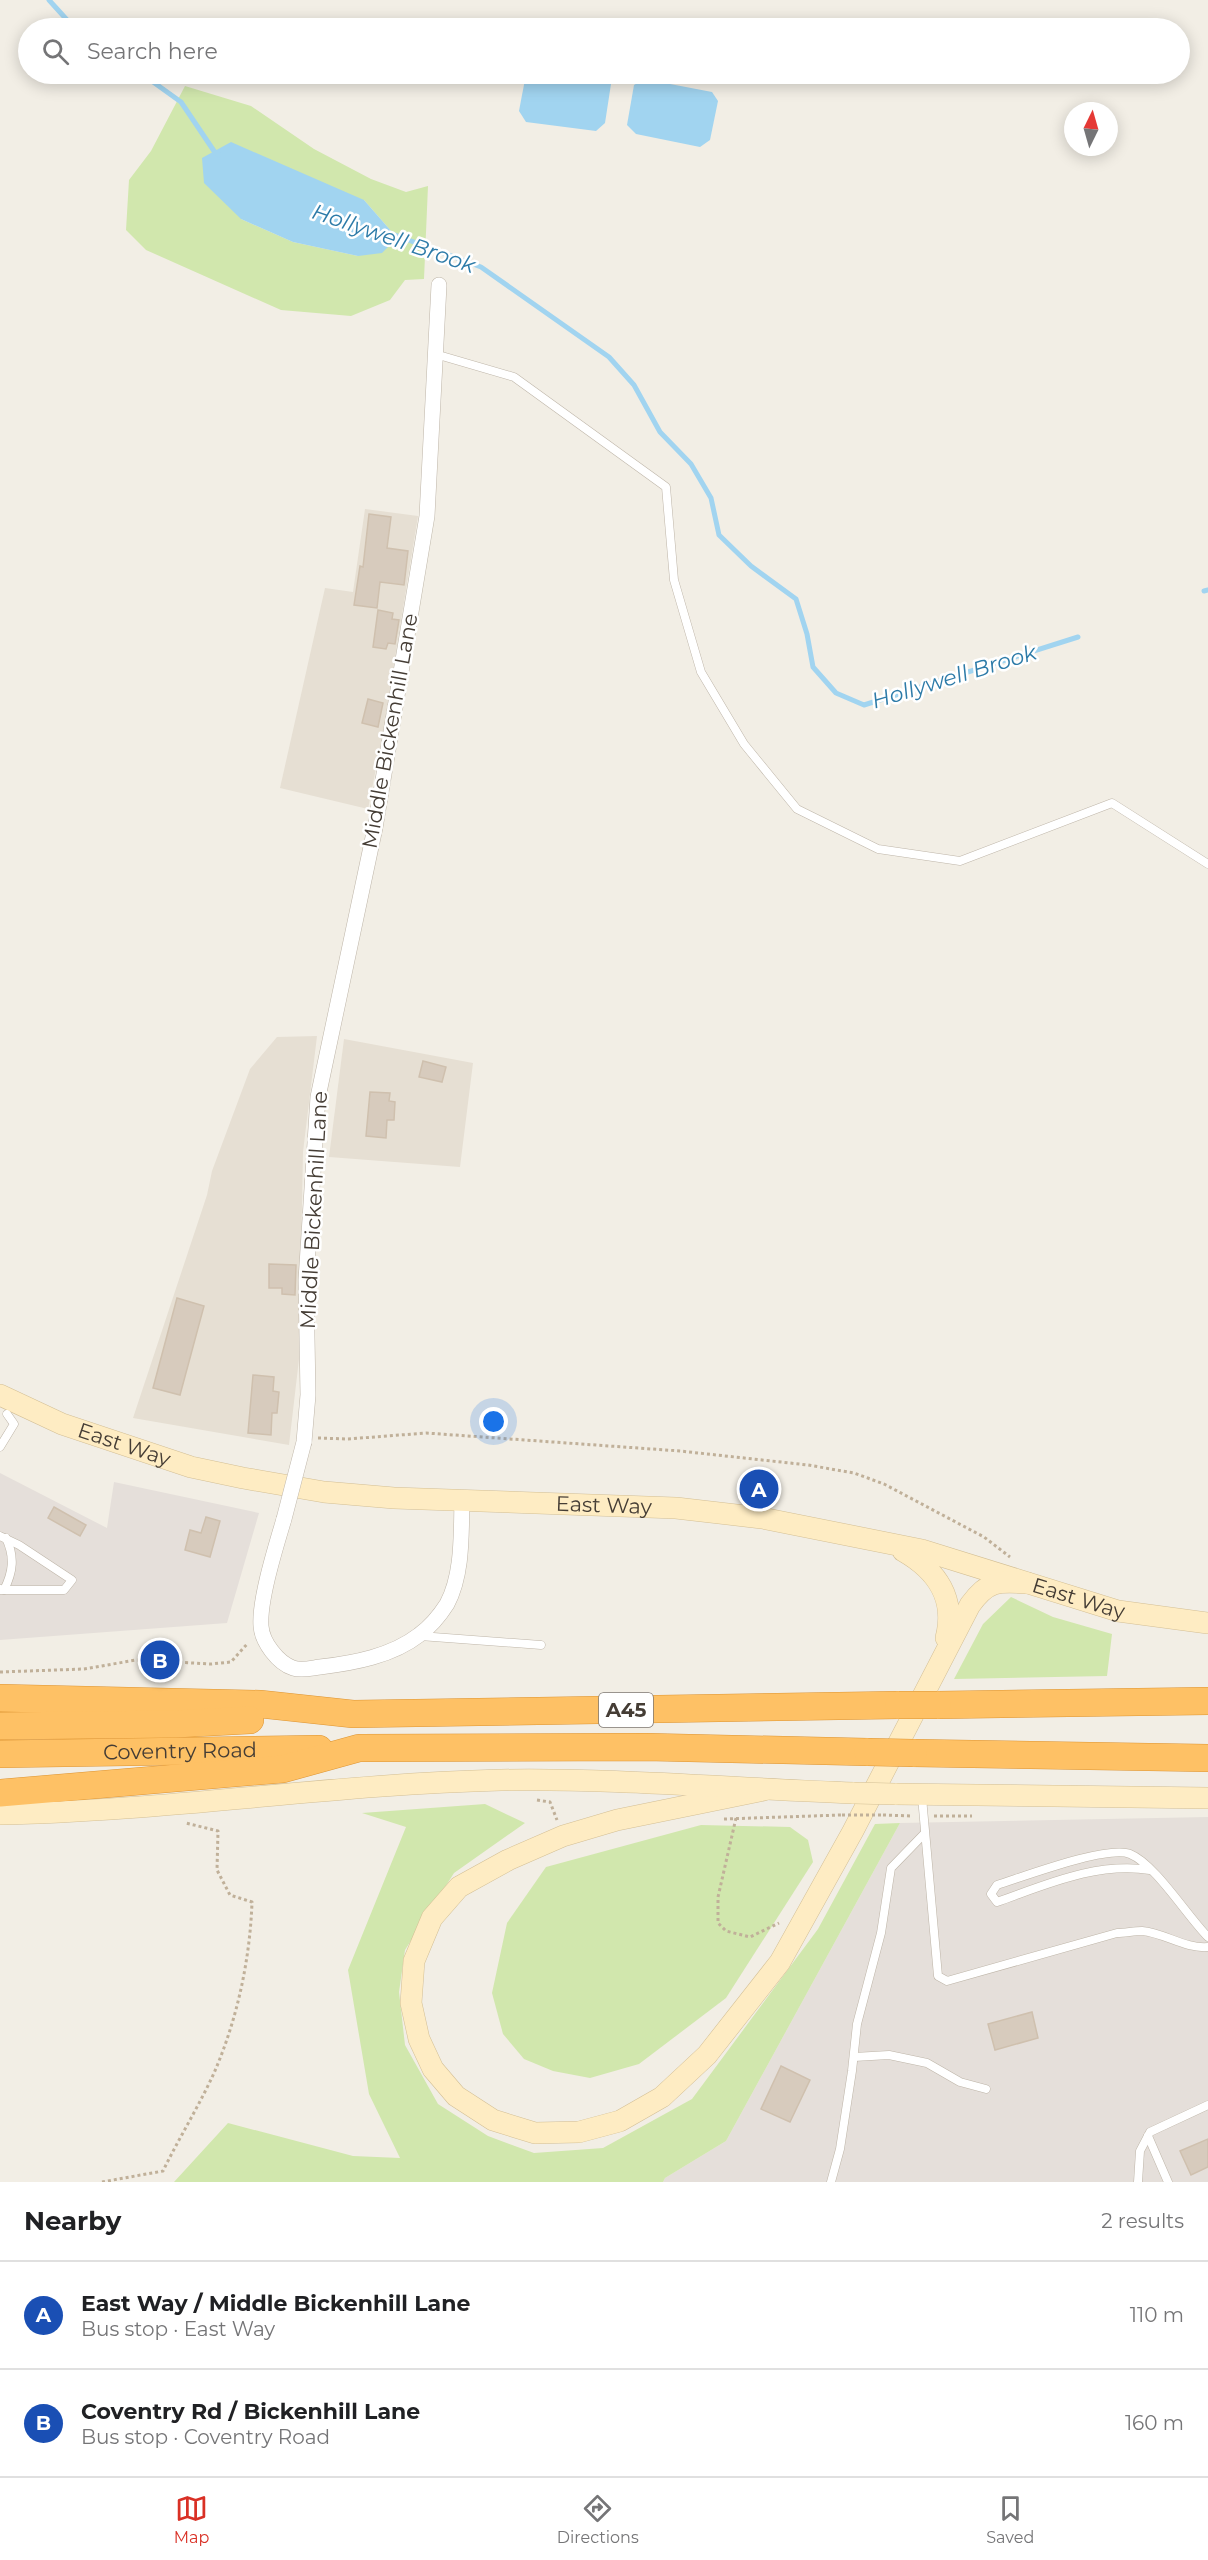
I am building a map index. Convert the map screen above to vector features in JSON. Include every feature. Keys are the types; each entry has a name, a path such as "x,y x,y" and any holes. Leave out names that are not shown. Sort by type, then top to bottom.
{"highway":[{"path":"0,1698 260,1704 353,1714"},
{"name":"A45","path":"353,1714 1208,1701"},
{"name":"Coventry Road","path":"0,1725 175,1724 353,1714"},
{"name":"A45","path":"359,1748 646,1747 1208,1758"},
{"path":"0,1792 283,1769 359,1748"},
{"name":"Coventry Road","path":"0,1754 359,1748"}],"street":[{"name":"Middle Bickenhill Lane","path":"261,1626 270,1569 304,1440 308,1395 306,1280 318,1097 375,828 427,516 439,285"},
{"name":"East Way","path":"6,1407 192,1467 243,1478 324,1491 394,1498 676,1508 762,1518 922,1550 1118,1611 1208,1623"},
{"path":"261,1626 266,1643 275,1655 293,1668 352,1663 385,1653 419,1636 435,1621 446,1605 453,1588 461,1544 462,1501"},
{"path":"892,1545 919,1560 934,1575 943,1591 950,1621 942,1654"},
{"path":"764,1790 617,1820 563,1836 508,1860 459,1887 432,1918 414,1961 411,2003 419,2039 433,2069 456,2096 493,2120 535,2133 579,2132 620,2121 662,2097 707,2055 780,1962 853,1831 942,1654 981,1589 999,1581 1027,1583"},
{"path":"0,1814 182,1803 389,1785 502,1780 628,1782 764,1790 853,1804 895,1794 1208,1798"}],"lane":[{"path":"435,354 514,377 666,487 674,580 701,672 744,744 797,809 878,849 960,861 1112,803 1208,864"},
{"path":"0,1447 14,1424 6,1407"},
{"path":"1,1590 64,1590 72,1580 3,1537"},
{"path":"1,1590 12,1574 11,1549 3,1537"},
{"path":"419,1636 541,1646"},
{"path":"922,1795 938,1976 947,1981 1117,1933 1142,1931 1175,1939 1195,1948 1208,1947"},
{"path":"831,2182 840,2149 857,2024 881,1933 891,1868 924,1834"},
{"path":"1150,1870 1125,1866 1093,1870 997,1902 991,1893 997,1885 1098,1854 1129,1854 1150,1870 1208,1937"},
{"path":"854,2057 890,2055 927,2063 960,2082 986,2089"},
{"path":"1138,2182 1140,2151 1150,2132 1208,2105"},
{"path":"1148,2136 1168,2182"}],"path":[{"path":"304,1440 438,1434 680,1451 808,1465 854,1473 884,1484 984,1537 1012,1559"},
{"path":"0,1672 84,1669 136,1660 211,1664 231,1662 249,1642 252,1625 261,1626"},
{"path":"527,1799 550,1802 563,1836"},
{"path":"846,1824 853,1804"},
{"path":"717,1819 883,1815"},
{"path":"736,1818 718,1897 718,1923 726,1931 750,1937 782,1922"},
{"path":"102,2182 163,2171 213,2074 233,2021 251,1934 252,1902 230,1895 217,1870 218,1831 179,1821"}],"shaded area":[{"path":"365,509 418,516 382,738 368,809 280,788 325,588 353,592"},
{"path":"317,1036 303,1152 299,1359 289,1445 133,1418 207,1195 212,1171 250,1069 277,1037"},
{"path":"344,1039 473,1063 460,1167 329,1157"},
{"path":"0,1473 107,1528 114,1482 259,1513 227,1623 0,1640"},
{"path":"1208,1817 1208,2182 663,2182 665,2178 726,2141 900,1823"}],"green space":[{"path":"185,86 251,106 314,149 371,179 406,192 428,186 424,279 405,280 390,300 351,316 281,310 146,250 126,230 129,180 151,151","holes":["364,200 391,231 358,256 293,242 241,219"]},
{"path":"1011,1597 1053,1617 1112,1634 1107,1676 954,1679 983,1624"},
{"path":"485,1804 525,1823 454,1873 405,1950 399,1992 405,2045 438,2104 488,2136 534,2153 603,2148 692,2099 818,1929 875,1824 900,1823 726,2141 665,2178 663,2182 174,2182 228,2123 353,2156 400,2158 369,2094 348,1970 406,1827 362,1813"},
{"path":"701,1825 790,1827 808,1840 813,1862 726,1998 639,2064 590,2078 553,2071 524,2059 503,2034 492,1993 507,1923 546,1867"}],"water":[{"path":"524,84 611,84 605,123 596,131 526,122 519,111"},
{"path":"670,84 712,92 718,101 710,140 700,147 636,134 627,125 634,85"},
{"path":"231,142 364,200 391,231 399,236 382,253 358,256 293,242 241,219 204,183 202,158"}],"building":[{"path":"369,514 391,517 387,548 408,551 404,585 380,582 377,608 354,605 360,566 363,567"},
{"path":"378,610 393,613 392,619 399,620 395,644 388,643 386,649 373,647"},
{"path":"368,699 383,703 378,727 362,723"},
{"path":"423,1061 446,1067 442,1082 419,1077"},
{"path":"370,1092 390,1093 389,1101 395,1102 394,1120 387,1120 386,1138 366,1136"},
{"path":"269,1264 296,1265 295,1295 282,1294 282,1288 269,1288"},
{"path":"177,1298 204,1306 180,1395 153,1388"},
{"path":"253,1375 274,1377 273,1391 279,1392 277,1413 272,1413 271,1435 248,1433"},
{"path":"54,1507 86,1525 80,1536 48,1518"},
{"path":"206,1517 220,1521 210,1557 185,1550 190,1530 201,1533"},
{"path":"1032,2012 1038,2038 995,2050 988,2024"},
{"path":"781,2066 810,2080 790,2122 761,2109"},
{"path":"1208,2139 1208,2167 1191,2175 1180,2151"}],"waterway":[{"name":"Hollywell Brook","path":"49,0 65,18"},
{"name":"Hollywell Brook","path":"156,84 181,102 219,155"},
{"name":"Hollywell Brook","path":"395,235 481,267 609,357 634,385 660,432 691,464 711,498 719,535 751,566 796,599 807,634 813,667 836,693 864,705 1078,637"},
{"name":"Hollywell Brook","path":"1204,591 1208,590"}],"place":[{"name":"East Way / Middle Bickenhill Lane","path":"759,1489"},
{"name":"Coventry Rd / Bickenhill Lane","path":"160,1660"}]}
